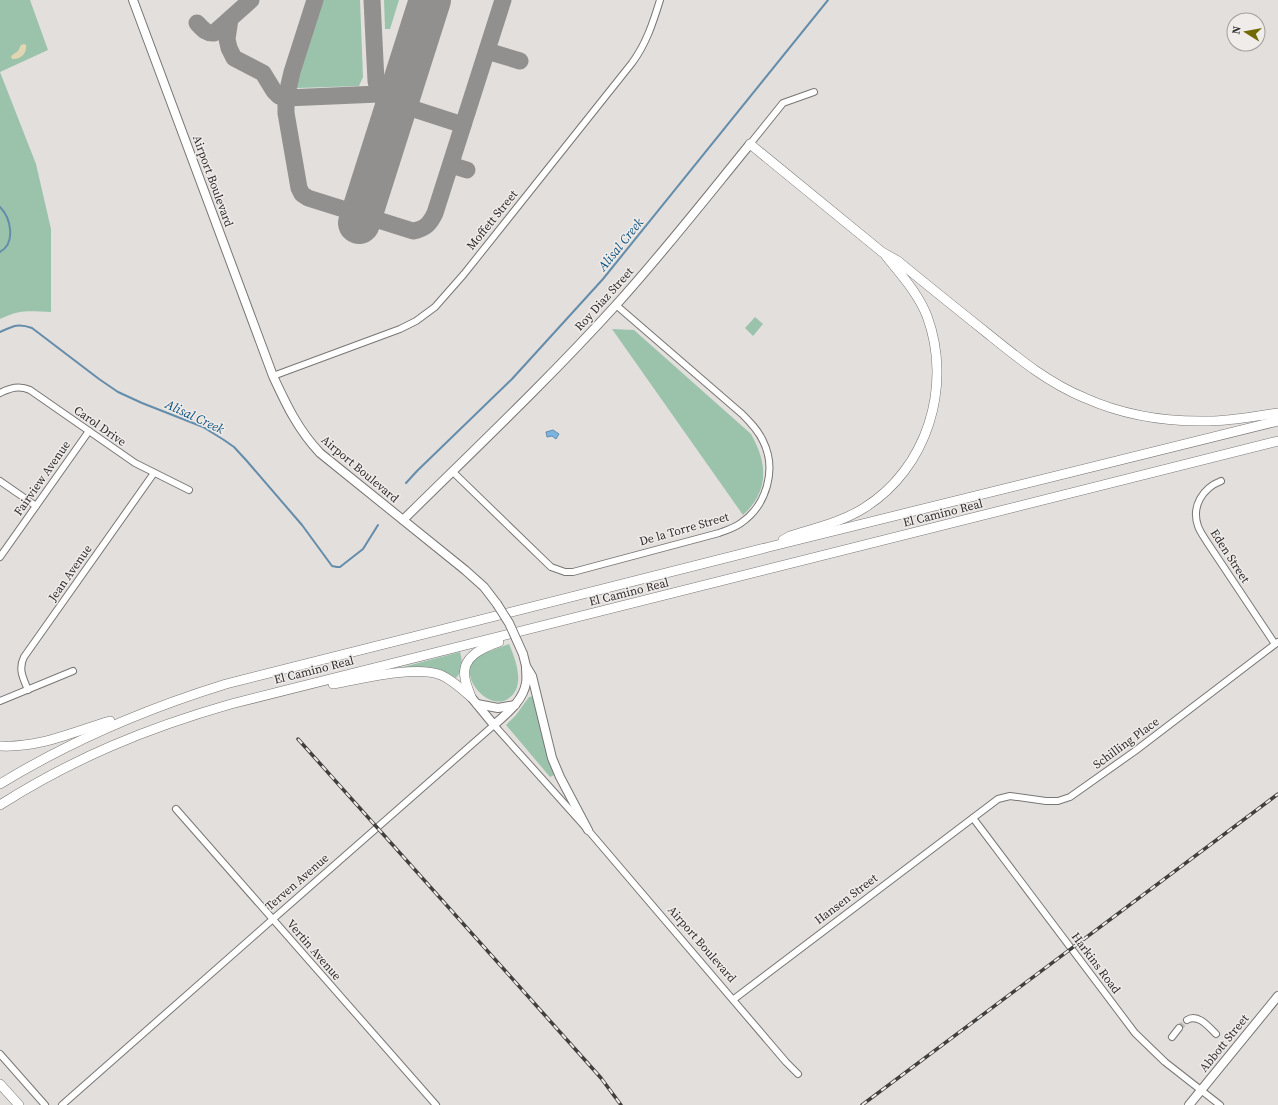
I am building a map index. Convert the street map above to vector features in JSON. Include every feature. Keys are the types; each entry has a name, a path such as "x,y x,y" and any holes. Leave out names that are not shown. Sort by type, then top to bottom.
{"highway":[{"path":"750,144 882,252 898,261 1042,376 1061,387 1085,399 1126,412 1166,419 1210,421 1278,412"},
{"path":"769,547 790,536 846,518 874,502 886,492 904,471 920,446 926,432 935,404 937,388 936,355 933,339 920,301 903,277 882,252"},
{"name":"El Camino Real","path":"0,784 72,744 110,726 187,696 261,675 1278,421"},
{"name":"El Camino Real","path":"0,805 45,778 116,743 194,715 273,693 1278,442"},
{"path":"474,700 465,677 465,669 473,655 486,646 564,620"},
{"path":"273,693 418,672 439,674 447,678 474,700"},
{"path":"0,746 18,746 46,742 102,723 148,710"},
{"path":"0,813 80,760"},
{"path":"0,1084 19,1105"}],"main road":[{"name":"Airport Boulevard","path":"133,0 273,376 289,410 308,440 332,464 465,570 484,587 497,604 509,623 523,654 526,666 532,676 552,758 560,777 588,830"},
{"name":"Roy Diaz Street","path":"403,520 517,410 616,305 750,144"},
{"name":"Terven Avenue","path":"494,726 516,705 522,696 526,683 526,666"},
{"path":"474,700 498,708 516,705"},
{"path":"474,700 494,726"},
{"name":"Abbott Street","path":"1189,1105 1278,996"}],"street":[{"name":"Moffett Street","path":"273,376 400,329 423,317 435,306 464,274 632,63 649,33 660,0"},
{"name":"Roy Diaz Street","path":"750,144 783,104 814,92"},
{"name":"De la Torre Street","path":"453,472 551,567 565,572 573,572 719,533 736,526 749,517 760,502 769,477 769,460 756,428 742,414 616,305"},
{"name":"Carol Drive","path":"0,393 15,388 27,389 135,463 176,482 189,490"},
{"name":"Fairview Avenue","path":"0,557 89,431"},
{"name":"Jean Avenue","path":"28,690 21,671 21,664 24,658 154,473"},
{"path":"0,481 36,506"},
{"name":"Eden Street","path":"1221,481 1208,487 1200,499 1196,512 1198,527 1277,643"},
{"name":"Schilling Place","path":"973,818 998,799 1010,796 1046,801 1058,801 1070,797 1135,751 1277,643"},
{"path":"0,701 73,671"},
{"name":"Airport Boulevard","path":"494,726 588,830 734,999 786,1062 798,1074"},
{"name":"Terven Avenue","path":"62,1105 272,918 494,726"},
{"name":"Vertin Avenue","path":"176,809 436,1105"},
{"name":"Hansen Street","path":"734,999 973,818"},
{"name":"Harkins Road","path":"973,818 1135,1033 1165,1062 1220,1105"},
{"path":"1187,1020 1190,1018 1198,1018 1216,1034"},
{"path":"1172,1037 1179,1028"},
{"path":"0,1054 45,1105"}],"green space":[{"path":"0,0 30,0 48,50 0,72"},
{"path":"323,0 360,0 363,77 359,86 297,88 296,82"},
{"path":"384,0 399,0 390,29 385,29"},
{"path":"0,72 36,164 51,229 51,312 19,312 0,319"},
{"path":"755,317 763,324 753,336 745,328"},
{"path":"612,329 634,330 751,434 761,456 763,477 758,496 752,506 743,515"},
{"path":"509,644 517,666 518,682 512,695 506,700 493,701 481,693 472,682 470,676 471,664 478,656"},
{"path":"460,652 462,666 456,678 443,672 431,669 417,668 403,670 403,667"},
{"path":"534,696 554,775 550,777 506,725 516,715 529,697"}],"sand":[{"path":"21,45 26,45 26,48 24,54 18,58 12,59 11,56 18,51"}],"water":[{"path":"553,430 559,434 556,439 552,436 547,437 546,432"}],"waterway":[{"name":"Alisal Creek","path":"406,483 512,379 603,279 828,0"},
{"path":"0,207 7,217 10,237 5,248 0,252"},
{"name":"Alisal Creek","path":"0,332 16,326 32,328 118,392 203,427 234,447 302,525 332,566 340,567 363,549 378,525"}],"taxiway":[{"path":"197,23 206,32 214,33 251,0"},
{"path":"315,0 292,72 286,98 286,113 299,188 302,194 308,198 413,231 421,229 427,225 435,213 503,0"},
{"path":"372,0 376,81 379,94 386,100 463,125"},
{"path":"230,19 227,39 229,48 234,58 263,73 274,91 279,96 286,98 379,94"},
{"path":"487,51 520,61"},
{"path":"451,165 467,170"}],"runway":[{"path":"359,223 430,0"}],"tunnel":[{"path":"1179,1028 1187,1020"}],"railway":[{"path":"298,739 601,1078 621,1105"},
{"path":"862,1105 1278,794"}]}
